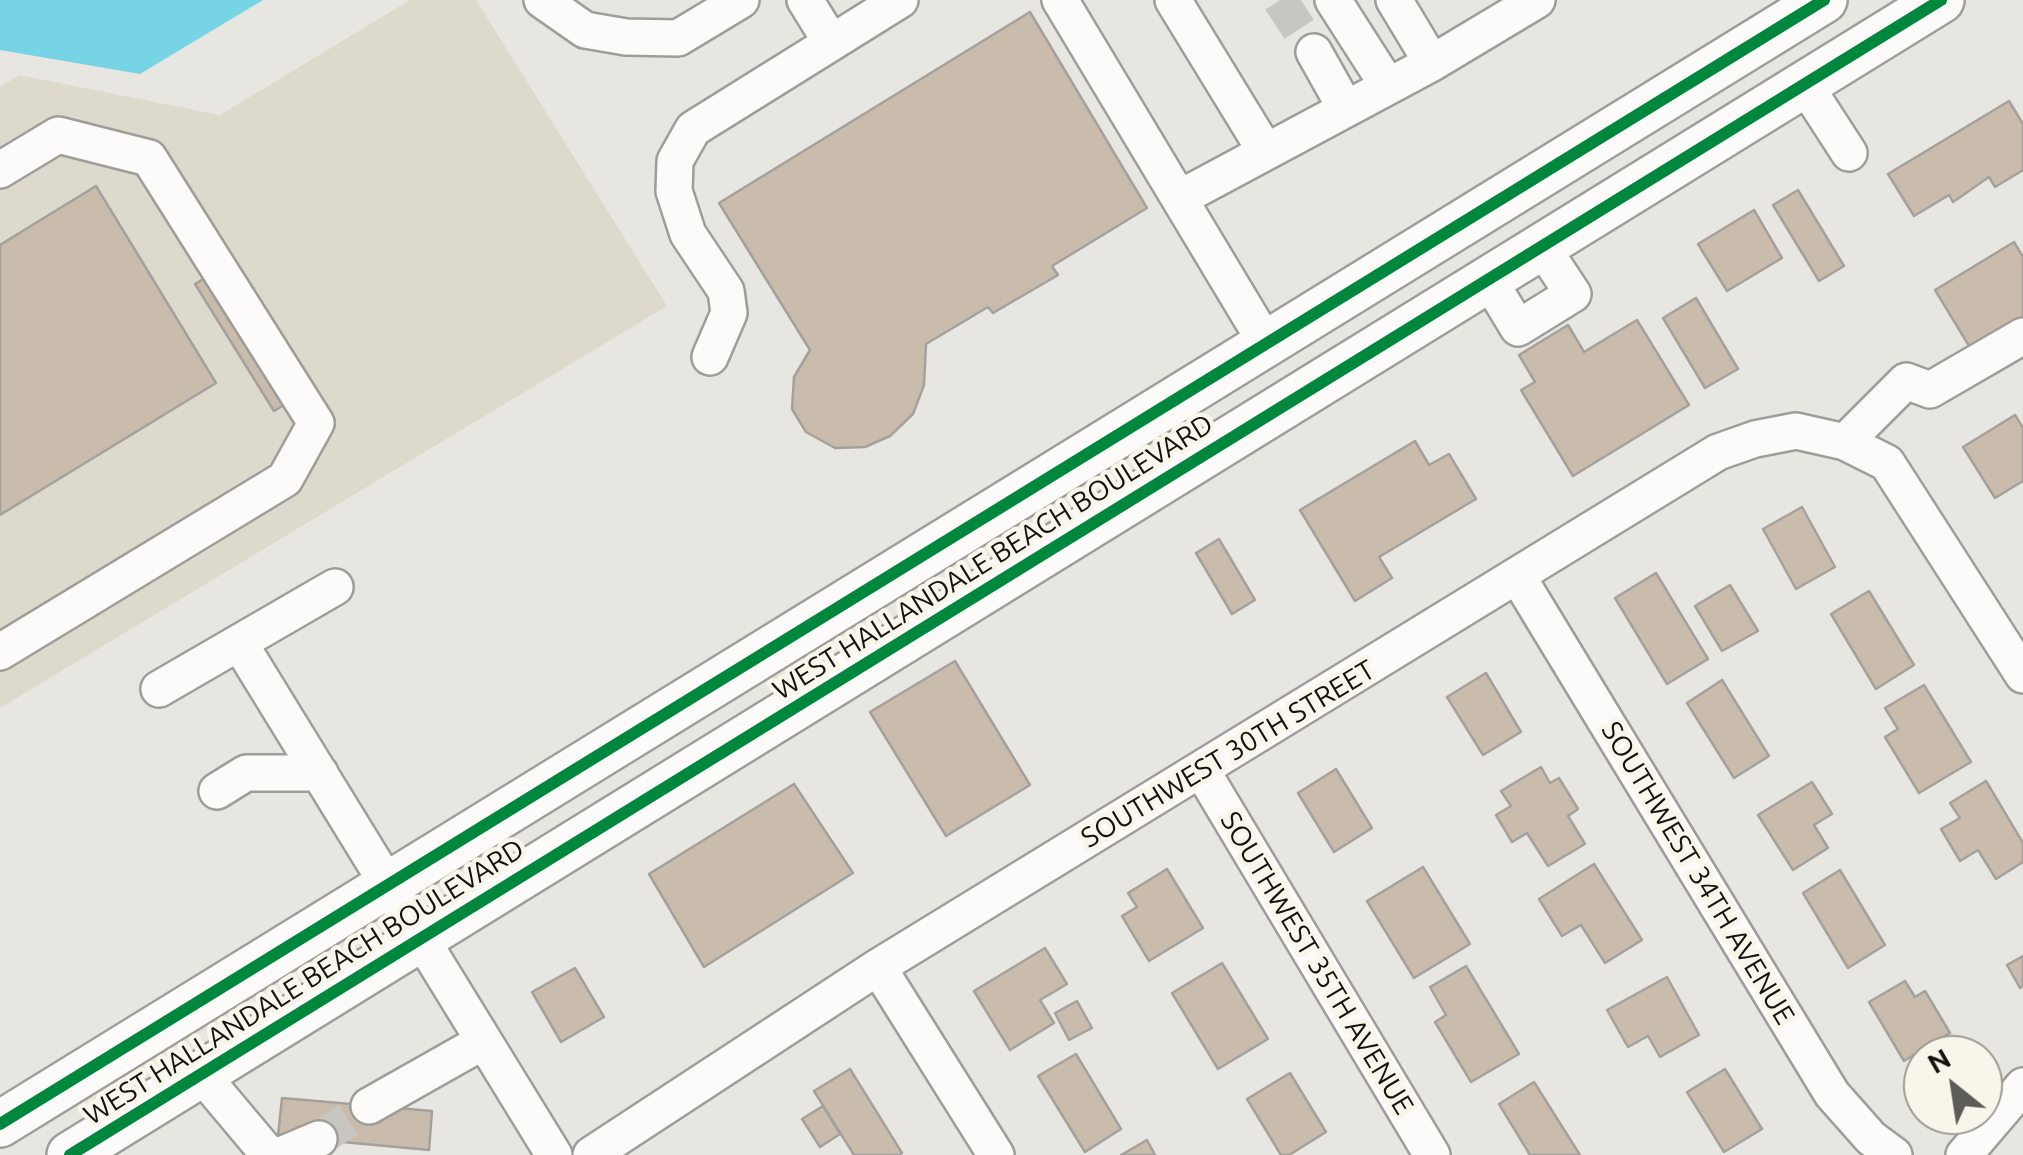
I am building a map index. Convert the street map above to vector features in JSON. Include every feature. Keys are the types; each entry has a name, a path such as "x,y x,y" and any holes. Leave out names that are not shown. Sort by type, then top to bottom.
{"main road":[{"name":"WEST HALLANDALE BEACH BOULEVARD","path":"0,1124 1824,0"},
{"name":"WEST HALLANDALE BEACH BOULEVARD","path":"70,1155 1942,0"},
{"path":"1304,394 1337,334 1522,220 1564,160"},
{"path":"988,590 1028,534 1216,418 1266,344"}],"street":[{"path":"542,0 585,30 626,38 678,38 741,0"},
{"path":"805,0 832,42"},
{"path":"710,357 730,313 726,291 688,234 674,191 675,162 693,129 900,0"},
{"path":"1060,0 1266,344"},
{"path":"1172,0 1266,152"},
{"path":"1333,0 1388,86"},
{"path":"1394,0 1432,63"},
{"path":"1180,198 1432,63 1537,0"},
{"path":"1314,52 1346,109"},
{"path":"1805,84 1849,153"},
{"path":"0,170 58,135 149,158 316,423 285,479 0,652"},
{"path":"1844,442 1906,381 1930,390 2023,336"},
{"name":"SOUTHWEST 30TH STREET","path":"591,1155 878,967 1718,452 1755,439 1796,431 1844,442 1887,463 2023,675"},
{"name":"SOUTHWEST 34TH AVENUE","path":"1518,577 1832,1094 1870,1138 1894,1155"},
{"path":"160,689 334,588"},
{"path":"240,644 554,1155"},
{"name":"SOUTHWEST 35TH AVENUE","path":"1202,771 1432,1155"},
{"path":"217,791 246,773 320,773"},
{"path":"878,967 996,1155"},
{"path":"369,1106 484,1041"},
{"path":"201,1074 269,1155"},
{"path":"1964,1155 2023,1086"},
{"path":"281,1155 318,1139"}],"shaded area":[{"path":"410,0 476,0 667,306 0,708 0,87 19,75 220,115"}],"water":[{"path":"0,0 263,0 140,74 0,50"}],"building":[{"path":"1030,12 1147,208 1052,266 1058,275 993,313 988,307 926,344 924,385 913,414 890,436 865,447 835,448 806,432 792,409 794,377 810,350 719,203"},
{"path":"2009,101 2023,124 2023,170 1995,187 1989,177 1953,202 1949,195 1914,216 1888,174"},
{"path":"96,186 216,383 0,515 0,245"},
{"path":"1798,190 1844,266 1819,281 1773,205"},
{"path":"1754,210 1782,258 1727,291 1698,244"},
{"path":"2014,242 2023,257 2023,324 1974,354 1935,290"},
{"path":"218,270 297,397 274,411 195,284"},
{"path":"1696,298 1738,369 1705,388 1663,318"},
{"path":"1637,320 1689,405 1573,476 1521,390 1535,382 1519,355 1568,325 1584,352"},
{"path":"2015,415 2023,428 2023,481 1995,498 1963,447"},
{"path":"1415,441 1429,465 1449,454 1476,499 1379,557 1392,578 1355,601 1300,510"},
{"path":"1802,507 1835,567 1796,589 1763,529"},
{"path":"1219,539 1255,600 1232,614 1196,553"},
{"path":"1656,573 1708,659 1667,684 1615,598"},
{"path":"1730,585 1758,631 1722,651 1695,606"},
{"path":"1869,591 1914,665 1876,689 1831,614"},
{"path":"955,661 1030,785 946,836 870,712"},
{"path":"1486,673 1521,732 1483,755 1447,697"},
{"path":"1722,680 1769,756 1734,778 1687,703"},
{"path":"1924,685 1971,762 1919,793 1885,737 1898,729 1885,708"},
{"path":"1541,767 1550,783 1559,778 1578,809 1568,816 1585,844 1548,866 1527,833 1512,842 1496,815 1511,806 1501,791"},
{"path":"1336,769 1372,828 1334,852 1298,793"},
{"path":"1986,781 2023,843 2023,862 1996,879 1978,850 1960,861 1941,829 1960,818 1950,803"},
{"path":"1812,782 1832,814 1814,825 1828,848 1793,870 1758,815"},
{"path":"794,784 853,873 704,967 649,874"},
{"path":"1594,864 1642,940 1605,963 1581,925 1562,936 1539,899"},
{"path":"1423,867 1470,944 1414,978 1367,901"},
{"path":"1167,869 1203,928 1149,961 1122,916 1137,907 1128,893"},
{"path":"1840,870 1885,945 1848,968 1803,893"},
{"path":"1045,948 1067,984 1040,1000 1054,1023 1010,1050 974,991"},
{"path":"2023,956 2023,986 2020,988 2007,965"},
{"path":"1222,963 1268,1039 1218,1069 1172,993"},
{"path":"1466,966 1519,1054 1471,1082 1435,1022 1446,1015 1430,987"},
{"path":"575,968 604,1017 561,1042 532,992"},
{"path":"1667,977 1699,1035 1660,1057 1648,1036 1628,1047 1607,1010"},
{"path":"1905,981 1915,997 1925,991 1950,1033 1903,1035 1903,1059 1869,1002"},
{"path":"1077,1001 1092,1028 1069,1040 1055,1013"},
{"path":"1076,1054 1121,1129 1085,1152 1038,1076"},
{"path":"850,1069 902,1153 899,1155 854,1155 814,1091"},
{"path":"1725,1069 1762,1129 1724,1152 1687,1092"},
{"path":"1290,1073 1326,1132 1289,1155 1281,1155 1247,1099"},
{"path":"1534,1082 1580,1155 1530,1155 1499,1104"},
{"path":"282,1098 432,1111 429,1150 278,1136"},
{"path":"823,1106 840,1134 820,1147 802,1119"},
{"path":"1147,1140 1155,1155 1121,1155"}],"tunnel":[{"path":"1280,0 1314,52"},
{"path":"319,1139 369,1106"}],"cycle path":[{"path":"0,1124 1824,0"},
{"path":"70,1155 1941,0"}]}
